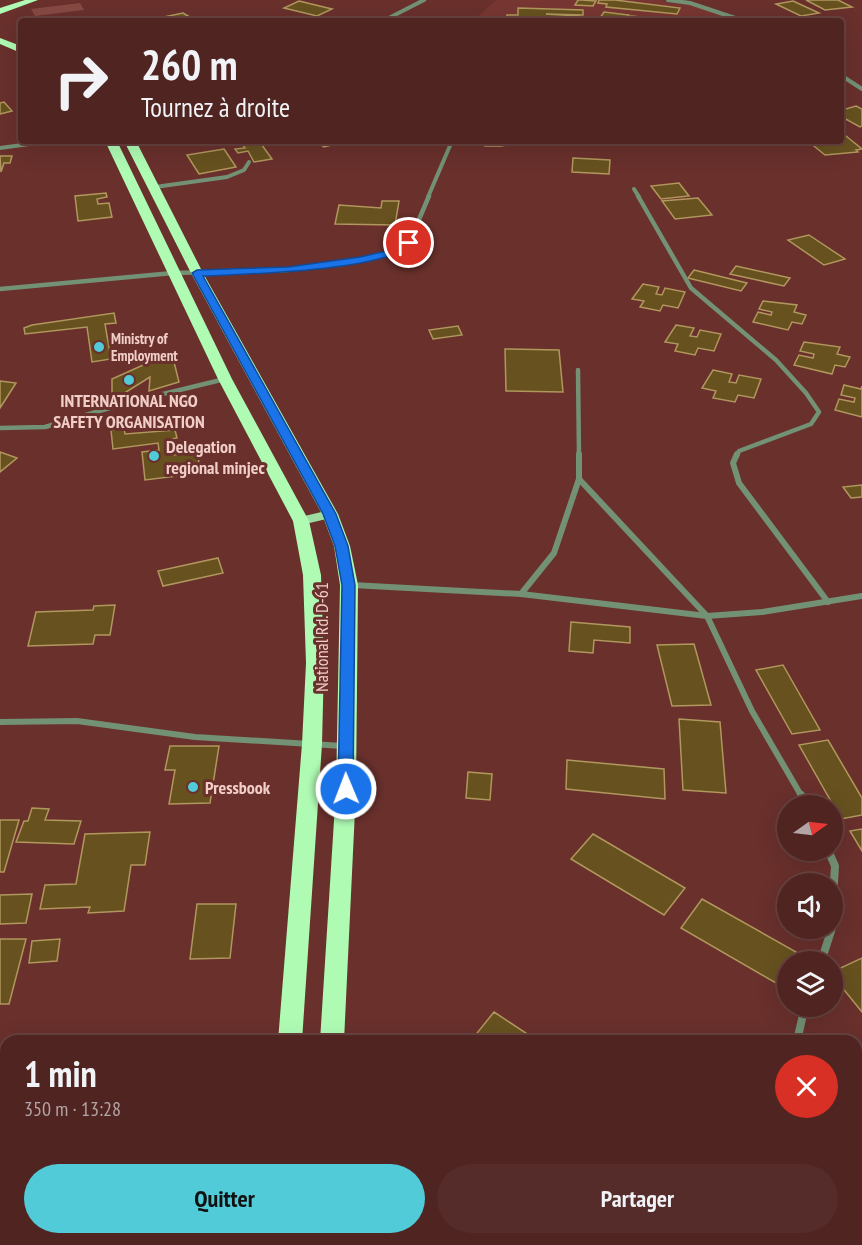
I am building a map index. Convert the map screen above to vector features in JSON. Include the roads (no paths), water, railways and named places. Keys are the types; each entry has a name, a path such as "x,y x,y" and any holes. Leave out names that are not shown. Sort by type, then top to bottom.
{"highway":[{"path":"0,2 7,0"},
{"path":"0,10 34,0"},
{"path":"0,41 18,49"},
{"path":"0,51 18,59"},
{"name":"National Rd. D-61","path":"112,144 158,238 172,273 225,379 301,521 312,575 315,663 312,744 290,1035"},
{"name":"National Rd. D-61","path":"132,144 197,273 330,514 342,546 348,585 346,789 332,1035"}],"main road":[{"path":"301,521 330,514"}],"street":[{"path":"389,18 424,0"},
{"path":"668,0 690,3 735,18"},
{"path":"844,77 861,87"},
{"path":"0,148 29,144"},
{"path":"0,289 172,273 288,270 398,251 409,243 451,144"},
{"path":"155,187 227,177 244,170 249,162"},
{"path":"634,189 668,248 676,269 690,286 721,317 770,352 811,398 819,412 811,424 738,451 733,463 739,483 828,602"},
{"path":"521,594 554,553 579,479 578,370"},
{"path":"0,428 22,431 49,428 117,406 225,379"},
{"path":"579,479 707,616 752,711 801,795"},
{"path":"348,585 521,594 707,616 762,612 862,596"},
{"path":"0,722 77,722 195,737 345,746"},
{"path":"798,1035 802,1017"}],"place":[{"name":"Ministry of Employment","path":"99,347"},
{"name":"INTERNATIONAL NGO SAFETY ORGANISATION","path":"129,380"},
{"name":"Delegation regional minjec","path":"154,456"},
{"name":"Pressbook","path":"193,787"}]}
